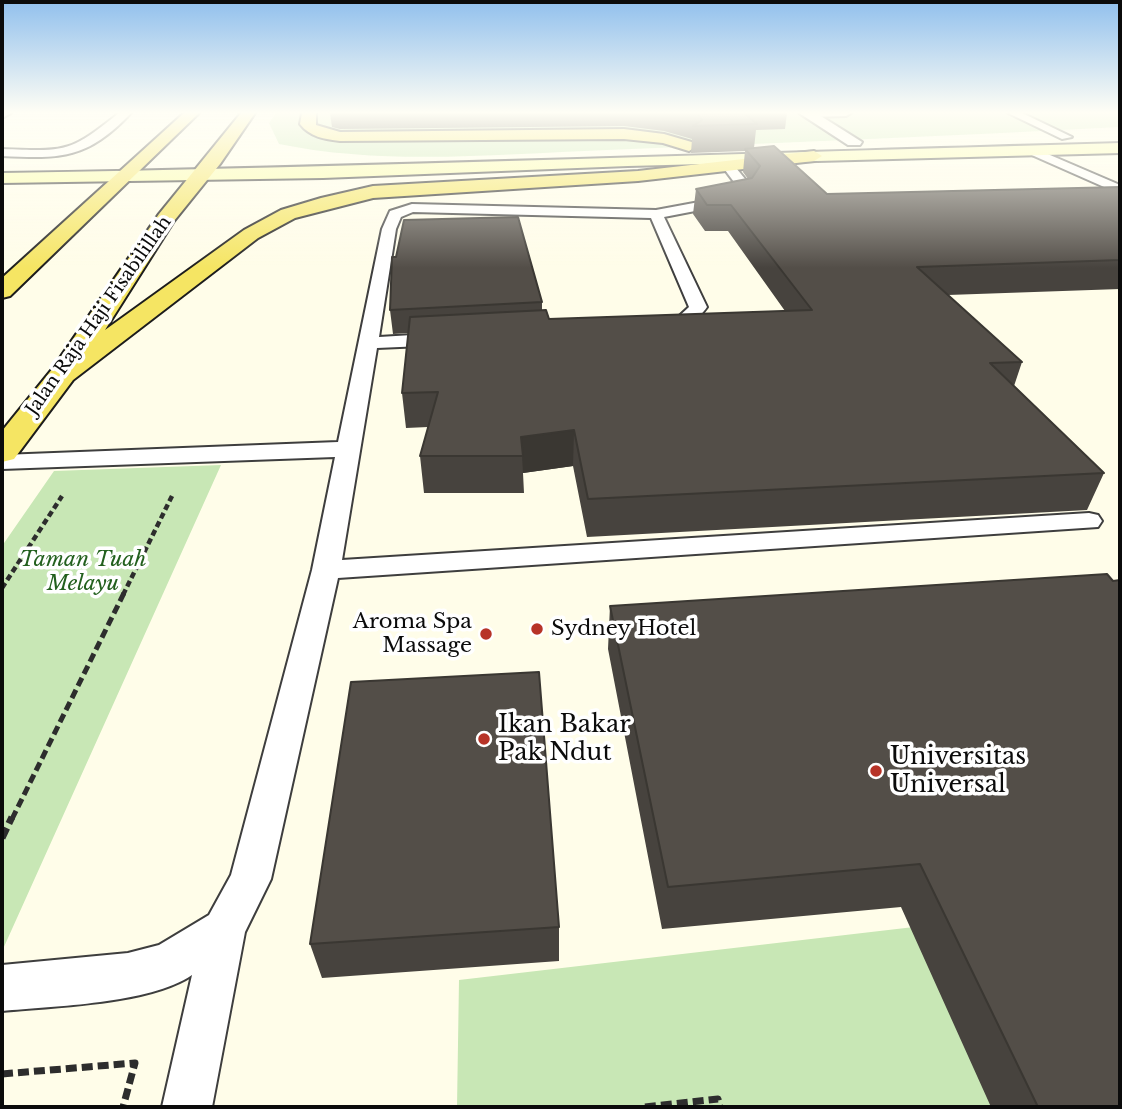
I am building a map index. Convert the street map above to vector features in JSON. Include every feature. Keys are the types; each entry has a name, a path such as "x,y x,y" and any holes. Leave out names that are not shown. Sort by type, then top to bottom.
{"main road":[{"path":"2,291 135,165"},
{"path":"181,165 208,168 372,165"},
{"name":"Jalan Raja Haji Fisabilillah","path":"2,452 62,374 166,218 210,165"},
{"path":"2,178 122,176 279,165"},
{"path":"62,374 251,234 288,214 373,192 454,185 638,176 739,165"}],"lane":[{"path":"1063,165 1120,190"},
{"path":"187,1107 224,929 250,879 326,570 389,229 395,214 412,208 656,214 741,198 747,190 728,166"},
{"path":"649,328 677,327 691,319 698,307 656,214"},
{"path":"369,344 467,338"},
{"path":"2,461 349,449"},
{"path":"326,570 1088,521"},
{"path":"2,988 128,975 168,965 224,929"}],"path":[{"path":"2,588 68,487"},
{"path":"2,838 176,487"},
{"path":"2,1074 135,1063 123,1107"},
{"path":"645,1107 718,1099 720,1107"}],"green space":[{"name":"Taman Tuah Melayu","path":"221,465 2,953 2,546 54,471"},
{"path":"1120,903 1120,1107 457,1107 459,980"}],"building":[{"path":"795,165 827,194 1120,187 1120,260 917,267 1022,362 990,363 1104,473 588,499 574,430 521,437 523,456 420,456 438,392 402,393 410,317 546,310 549,319 812,310 731,205 707,205 696,189 752,178 760,166"},
{"path":"518,217 542,302 390,310 392,257 396,257 404,220"},
{"name":"Universitas Universal","path":"1107,574 1113,581 1120,580 1120,1107 1038,1107 920,864 668,887 610,606"},
{"path":"539,672 559,927 310,944 351,682"}],"place":[{"name":"Sydney Hotel","path":"537,629"},
{"name":"Aroma Spa Massage","path":"486,634"},
{"name":"Ikan Bakar Pak Ndut","path":"484,739"},
{"name":"Universitas Universal","path":"876,771"}]}
